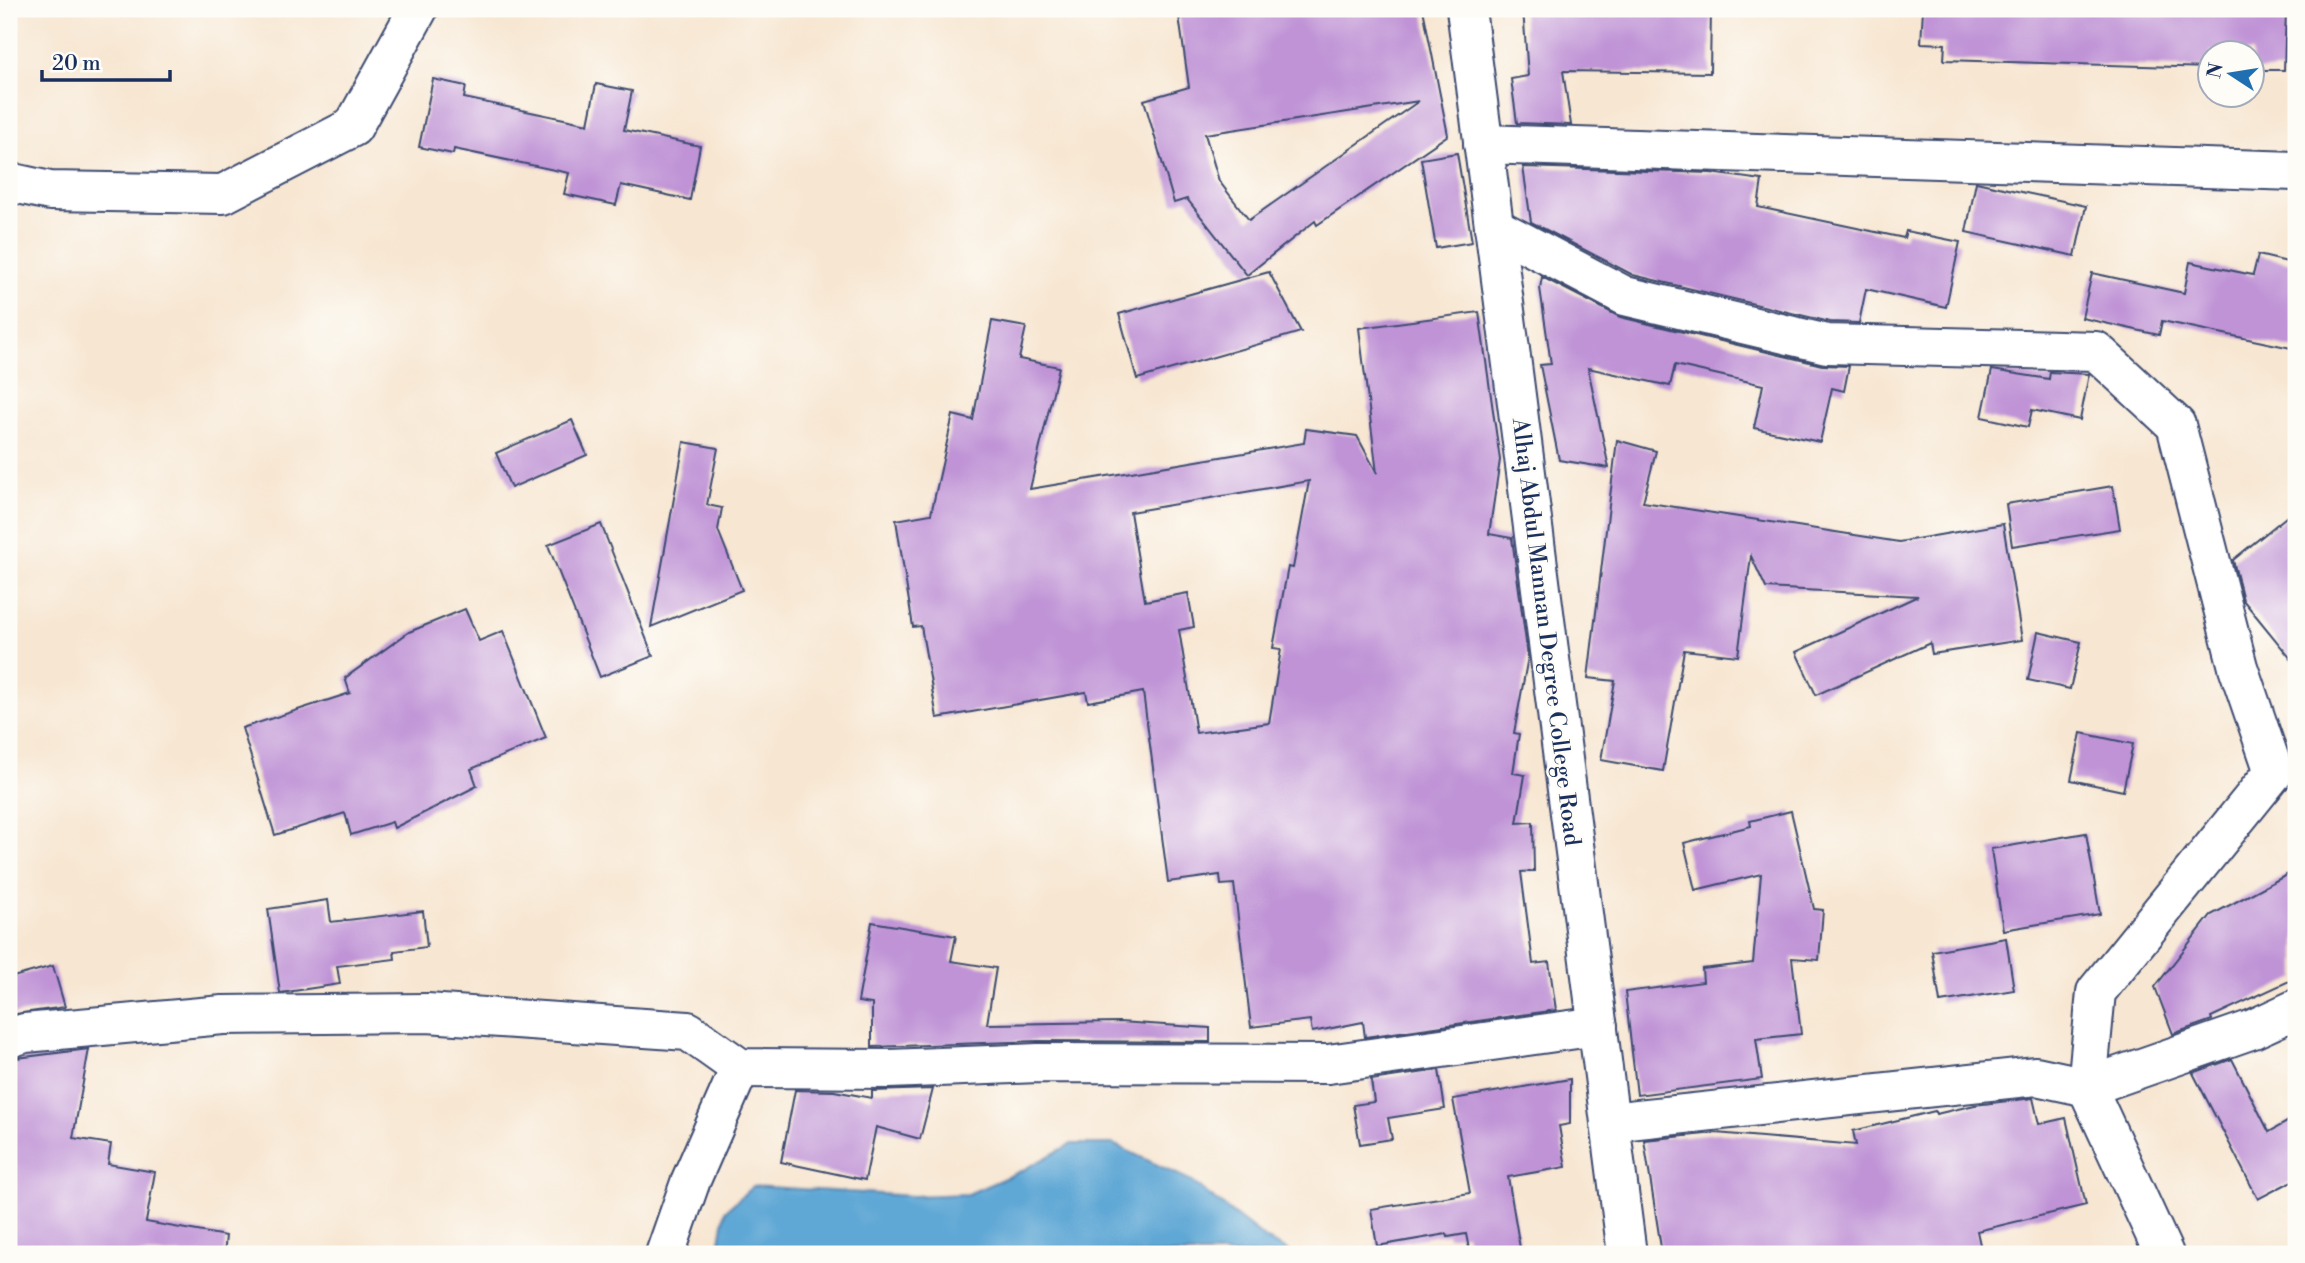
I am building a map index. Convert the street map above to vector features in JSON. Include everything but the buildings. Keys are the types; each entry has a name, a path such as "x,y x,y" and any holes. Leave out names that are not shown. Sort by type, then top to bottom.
{"street":[{"path":"9,182 50,191 223,194 353,127 418,9"},
{"name":"Alhaj Abdul Mannan Degree College Road","path":"1465,9 1627,1254"},
{"path":"1483,144 2296,171"},
{"path":"1494,227 1625,296 1827,344 2096,351 2176,425 2238,667 2274,772 2096,992 2087,1087 2164,1254"},
{"path":"1610,1122 2036,1076 2087,1087 2253,1029 2296,1009"},
{"path":"9,1038 24,1033 223,1015 427,1013 688,1031 740,1068 889,1069 1038,1063 1328,1063 1598,1026"},
{"path":"665,1254 691,1181 740,1068"}],"water":[{"path":"1071,1144 1113,1144 1190,1180 1267,1240 1294,1254 718,1254 725,1211 753,1186 913,1196 968,1194 1023,1170"}]}
